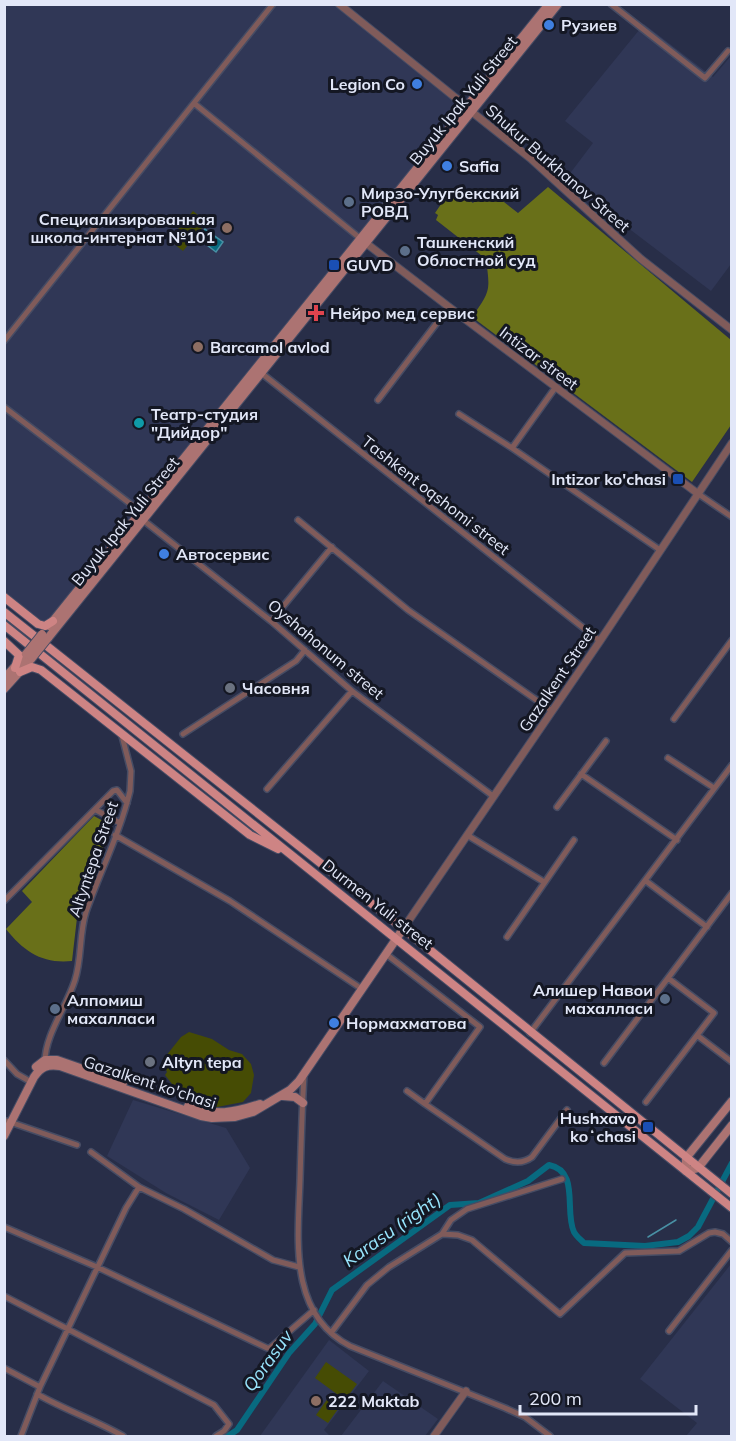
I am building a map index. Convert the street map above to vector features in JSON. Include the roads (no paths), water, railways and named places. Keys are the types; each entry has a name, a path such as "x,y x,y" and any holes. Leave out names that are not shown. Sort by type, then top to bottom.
{"main road":[{"name":"Buyuk Ipak Yuli Street","path":"469,110 549,4"},
{"name":"Buyuk Ipak Yuli Street","path":"4,689 363,241 558,4"},
{"name":"Buyuk Ipak Yuli Street","path":"53,621 142,516"},
{"path":"4,597 40,625 45,626 53,621"},
{"name":"Durmen Yuli street","path":"4,612 729,1192"},
{"path":"45,636 53,621"},
{"name":"Durmen Yuli street","path":"4,625 732,1208"},
{"path":"4,641 19,655 18,670 32,667 42,670 122,734 136,751 250,835 292,856"},
{"name":"Buyuk Ipak Yuli Street","path":"4,679 18,670"},
{"name":"Gazalkent ko'chasi","path":"45,1063 61,1061 152,1096 202,1111 219,1113 248,1108 278,1097 293,1087 304,1073 403,929"},
{"name":"Altyntepa Street","path":"4,1136 8,1123 36,1068 45,1063"},
{"path":"278,1097 292,1096 303,1103"},
{"path":"732,1101 686,1158 686,1171 698,1168 732,1125"}],"street":[{"path":"4,341 273,4"},
{"name":"Shukur Burkhanov Street","path":"339,4 530,158 641,259 732,330"},
{"path":"611,4 705,78 728,51"},
{"name":"Intizаr street","path":"195,104 448,308 697,493"},
{"path":"378,400 448,308"},
{"name":"Tаshkent oqshomi street","path":"258,371 600,641"},
{"path":"512,448 555,387"},
{"name":"Oyshahonum street","path":"4,407 271,621 352,691 494,796"},
{"path":"459,414 660,550"},
{"name":"Gazalkent Street","path":"403,929 732,443"},
{"path":"697,493 732,517"},
{"path":"298,520 408,610 552,711"},
{"path":"271,621 332,547"},
{"path":"674,719 732,640"},
{"path":"183,734 296,661 305,650"},
{"path":"267,789 352,691"},
{"name":"Altyntepa Street","path":"45,1063 45,1049 76,979 80,964 85,914 127,803 131,785 130,767 122,734"},
{"path":"557,807 606,741"},
{"path":"130,767 136,751"},
{"path":"668,758 714,788"},
{"path":"530,1033 732,765"},
{"path":"581,774 677,840"},
{"path":"4,901 115,790 127,803"},
{"path":"96,810 120,823"},
{"path":"116,835 230,901 362,989"},
{"path":"467,836 544,882"},
{"path":"507,937 574,840"},
{"path":"646,881 707,927"},
{"path":"4,888 11,894"},
{"path":"604,1063 732,893"},
{"path":"386,954 480,1027 425,1104"},
{"path":"646,1102 714,1013 668,978"},
{"path":"698,1036 732,1062"},
{"path":"4,1060 17,1074 30,1082"},
{"path":"304,1073 298,1248 304,1290 314,1310 331,1333 350,1346 466,1391 525,1418 550,1437"},
{"path":"407,1091 505,1159 517,1162 530,1159 567,1110"},
{"path":"8,1123 77,1145"},
{"path":"91,1152 139,1187 184,1209 273,1260 299,1267"},
{"path":"331,1333 367,1285 389,1267 442,1234 451,1220 467,1209 562,1179"},
{"path":"21,1437 40,1387 126,1208 139,1187"},
{"path":"4,1227 97,1267 267,1348 270,1348 314,1310"},
{"path":"442,1234 458,1235 472,1240 560,1314 625,1253 679,1251 709,1233 723,1234 732,1242"},
{"path":"669,1331 732,1250"},
{"path":"4,1296 214,1405 229,1424 216,1437"},
{"path":"4,1368 40,1387"},
{"path":"434,1437 466,1391"},
{"path":"37,1394 65,1410 106,1426 123,1437"}],"waterway":[{"name":"Karasu (right)","path":"228,1436 237,1430 289,1353 315,1324 332,1290 450,1205 479,1203 528,1181 549,1165 559,1169 565,1175 568,1183 571,1223 575,1233 584,1243 645,1246 678,1242 698,1227 732,1163"},
{"path":"648,1237 676,1220"}],"place":[{"name":"Рузиев","path":"549,25"},
{"name":"Legion Co","path":"417,84"},
{"name":"Safia","path":"447,166"},
{"name":"Мирзо-Улугбекский РОВД","path":"349,202"},
{"name":"Специализированная школа-интернат №101","path":"227,228"},
{"name":"Ташкенский Облостной суд","path":"405,251"},
{"name":"GUVD","path":"334,265"},
{"name":"Нейро мед сервис","path":"316,313"},
{"name":"Barcamol avlod","path":"198,347"},
{"name":"Театр-студия \"Дийдор\"","path":"139,423"},
{"name":"Intizor ko'chasi","path":"678,479"},
{"name":"Автосервис","path":"164,554"},
{"name":"Часовня","path":"230,688"},
{"name":"Алишер Навои махалласи","path":"665,999"},
{"name":"Алпомиш махалласи","path":"55,1009"},
{"name":"Нормахматова","path":"334,1023"},
{"name":"Altyn tepa","path":"150,1062"},
{"name":"Hushxavo koʻchasi","path":"648,1127"},
{"name":"222 Maktab","path":"316,1401"}],"water label":[{"name":"Qorasuv","path":"268,1361"}]}
